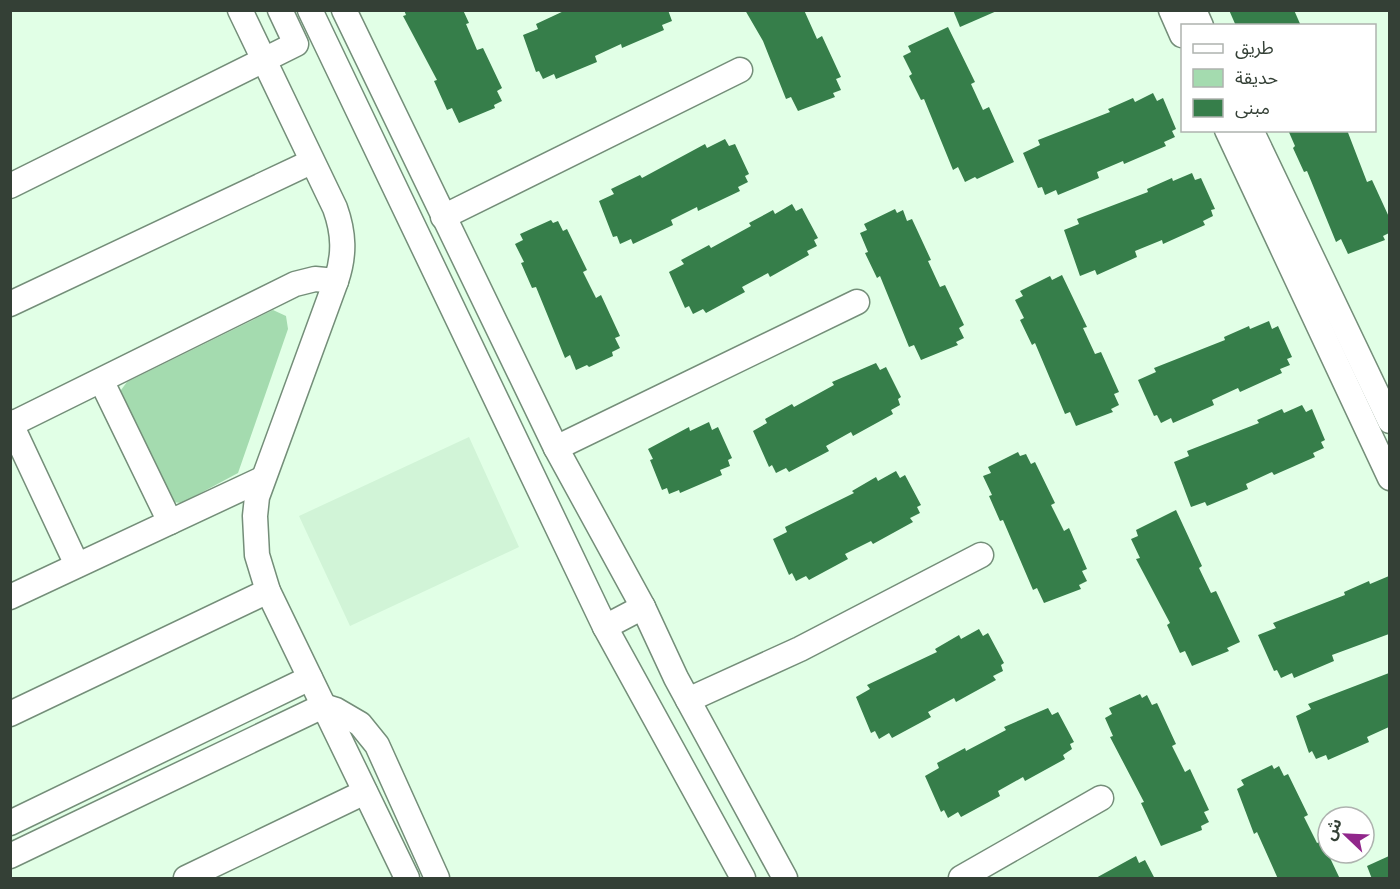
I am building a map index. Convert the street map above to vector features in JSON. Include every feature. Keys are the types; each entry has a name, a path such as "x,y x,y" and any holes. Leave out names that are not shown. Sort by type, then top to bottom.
{"street":[{"path":"240,10 340,222 343,252 336,281 262,479 255,516 257,555 268,591 407,879"},
{"path":"10,186 296,44 280,10"},
{"path":"310,10 605,627 743,879"},
{"path":"345,10 556,448 643,607 688,700 785,879"},
{"path":"1171,10 1181,33"},
{"path":"1194,10 1200,24"},
{"path":"443,217 740,70"},
{"path":"1228,132 1389,477"},
{"path":"1252,132 1389,421"},
{"path":"10,304 311,162"},
{"path":"77,565 11,423 102,382 295,284 315,279 336,281"},
{"path":"556,448 857,302"},
{"path":"102,382 170,522"},
{"path":"10,597 262,479"},
{"path":"688,700 800,649 981,555"},
{"path":"10,714 268,591"},
{"path":"605,627 643,607"},
{"path":"10,824 310,678"},
{"path":"10,856 323,706 336,710 360,724 377,745 437,879"},
{"path":"186,879 365,792"},
{"path":"962,879 1101,798"}],"shaded area":[{"path":"469,437 519,547 350,626 299,516"}],"green space":[{"path":"273,310 286,316 288,329 238,473 182,503 171,502 118,394 127,382"}],"building":[{"path":"404,10 463,10 477,50 483,48 502,88 497,91 502,101 494,105 495,108 459,123 452,108 447,110 434,81 437,80 403,16 406,15"},
{"path":"566,10 668,10 672,21 662,25 664,30 622,48 621,44 595,56 597,62 556,79 554,74 543,79 539,71 536,72 523,35 538,29 536,24"},
{"path":"745,10 804,10 817,39 822,36 841,77 836,79 841,90 833,93 835,97 798,111 791,97 786,99 763,41"},
{"path":"953,10 999,10 960,27"},
{"path":"1229,10 1294,10 1300,24 1235,24"},
{"path":"948,27 975,82 971,84 983,110 989,107 1014,162 965,182 958,167 953,170 924,99 921,100 909,76 912,74 903,56 911,52 908,46"},
{"path":"1153,93 1157,101 1163,98 1176,129 1172,131 1175,137 1164,142 1166,146 1124,164 1123,161 1097,172 1099,178 1058,195 1056,190 1045,195 1042,187 1038,188 1023,153 1040,145 1038,140 1110,112 1108,109 1133,98 1135,102"},
{"path":"1289,132 1348,132 1367,182 1372,180 1389,217 1389,233 1383,236 1385,240 1348,254 1341,239 1336,242 1307,171 1304,172 1293,148 1295,146"},
{"path":"725,139 729,146 735,144 749,174 745,176 748,182 738,187 740,191 698,211 697,207 671,220 673,225 633,244 631,239 620,244 617,236 613,237 599,201 614,194 611,189 640,175 642,178 705,144 707,148"},
{"path":"1192,173 1195,180 1201,178 1215,209 1211,210 1213,216 1203,221 1205,225 1163,244 1162,240 1135,251 1137,257 1097,275 1095,270 1080,276 1064,230 1079,224 1077,219 1148,192 1147,189 1172,178 1173,181"},
{"path":"792,204 796,211 802,208 818,238 814,240 817,246 807,251 809,255 770,277 768,273 742,287 745,292 706,313 703,309 693,314 689,306 685,308 669,272 684,264 681,260 709,245 711,248 751,226 749,223 773,210 775,214"},
{"path":"895,209 897,213 903,210 907,221 912,219 931,260 928,261 940,287 945,285 964,325 959,328 964,338 956,342 958,345 921,360 914,345 909,347 880,276 877,278 865,253 868,252 860,233 867,230 864,224"},
{"path":"551,220 553,223 558,221 563,231 567,229 587,270 583,272 596,298 601,295 620,336 615,338 620,348 612,352 613,356 576,370 570,355 565,358 536,287 532,288 521,263 524,262 515,244 523,240 520,234"},
{"path":"1062,275 1087,327 1083,328 1095,354 1101,352 1119,392 1114,394 1119,405 1111,409 1113,412 1076,426 1070,412 1065,414 1035,343 1032,345 1020,320 1024,318 1015,300 1023,296 1020,291 1050,276 1052,280"},
{"path":"1269,321 1272,329 1278,326 1292,357 1287,359 1290,365 1280,369 1282,373 1240,392 1238,388 1212,400 1214,405 1173,423 1171,418 1161,423 1157,415 1154,416 1138,380 1156,372 1154,368 1225,340 1224,337 1249,326 1250,329"},
{"path":"876,363 880,370 886,367 901,397 898,399 900,405 891,410 893,414 853,436 851,432 826,446 829,451 789,472 786,468 776,473 772,465 769,467 753,431 767,423 765,419 792,404 794,407 834,385 832,382"},
{"path":"1302,405 1306,412 1312,409 1325,440 1321,442 1324,448 1313,453 1315,457 1274,475 1272,472 1246,484 1248,489 1207,506 1205,502 1191,507 1174,462 1189,456 1187,451 1259,423 1257,420 1282,409 1284,413"},
{"path":"709,422 712,430 718,427 732,458 728,460 730,466 720,470 722,475 680,493 679,490 669,494 667,488 662,490 648,449 689,427 690,431"},
{"path":"1018,452 1020,456 1026,454 1031,464 1035,462 1055,503 1051,505 1064,531 1069,528 1087,569 1082,571 1087,581 1079,585 1081,589 1044,603 1037,588 1033,590 1003,520 1000,521 989,496 992,495 983,476 991,473 988,467"},
{"path":"896,471 900,478 905,475 921,505 917,507 920,513 910,518 913,522 873,544 871,541 845,554 848,559 809,580 806,576 796,581 792,573 789,575 773,539 787,532 785,527 854,493 852,491 876,477 878,481"},
{"path":"1176,510 1202,566 1199,568 1211,593 1216,591 1240,642 1227,648 1229,651 1192,666 1185,651 1180,653 1167,625 1170,623 1136,559 1140,558 1131,539 1138,536 1136,530"},
{"path":"1389,576 1389,634 1332,655 1334,661 1294,678 1292,673 1281,678 1277,670 1274,671 1258,635 1276,628 1273,623 1345,595 1344,592 1369,581 1370,584"},
{"path":"979,629 983,636 988,633 1004,663 1001,665 1003,671 993,676 996,680 956,702 954,698 928,712 931,717 892,738 889,733 879,739 875,731 871,733 856,697 870,689 867,685 937,652 935,649 959,635 961,639"},
{"path":"1389,673 1389,727 1367,737 1369,742 1328,760 1326,755 1316,759 1312,751 1309,753 1296,716 1311,709 1308,704"},
{"path":"1140,694 1142,698 1147,695 1152,705 1157,703 1176,744 1172,746 1185,772 1190,769 1209,810 1204,812 1209,822 1201,826 1202,830 1161,846 1141,803 1144,802 1110,737 1113,736 1105,718 1112,714 1109,708"},
{"path":"1048,708 1052,715 1058,712 1074,742 1070,744 1072,749 1063,755 1065,759 1025,781 1023,777 998,791 1000,796 961,817 958,812 948,818 944,810 941,812 925,776 939,768 937,763 1006,730 1004,727"},
{"path":"1272,765 1274,769 1279,766 1284,776 1288,774 1308,815 1304,817 1316,841 1316,865 1333,865 1340,879 1278,879 1257,832 1254,834 1237,789 1244,785 1241,780"},
{"path":"1136,856 1139,863 1145,860 1155,879 1094,879"},
{"path":"1389,856 1389,879 1372,879 1367,866 1376,865 1376,862"}]}
